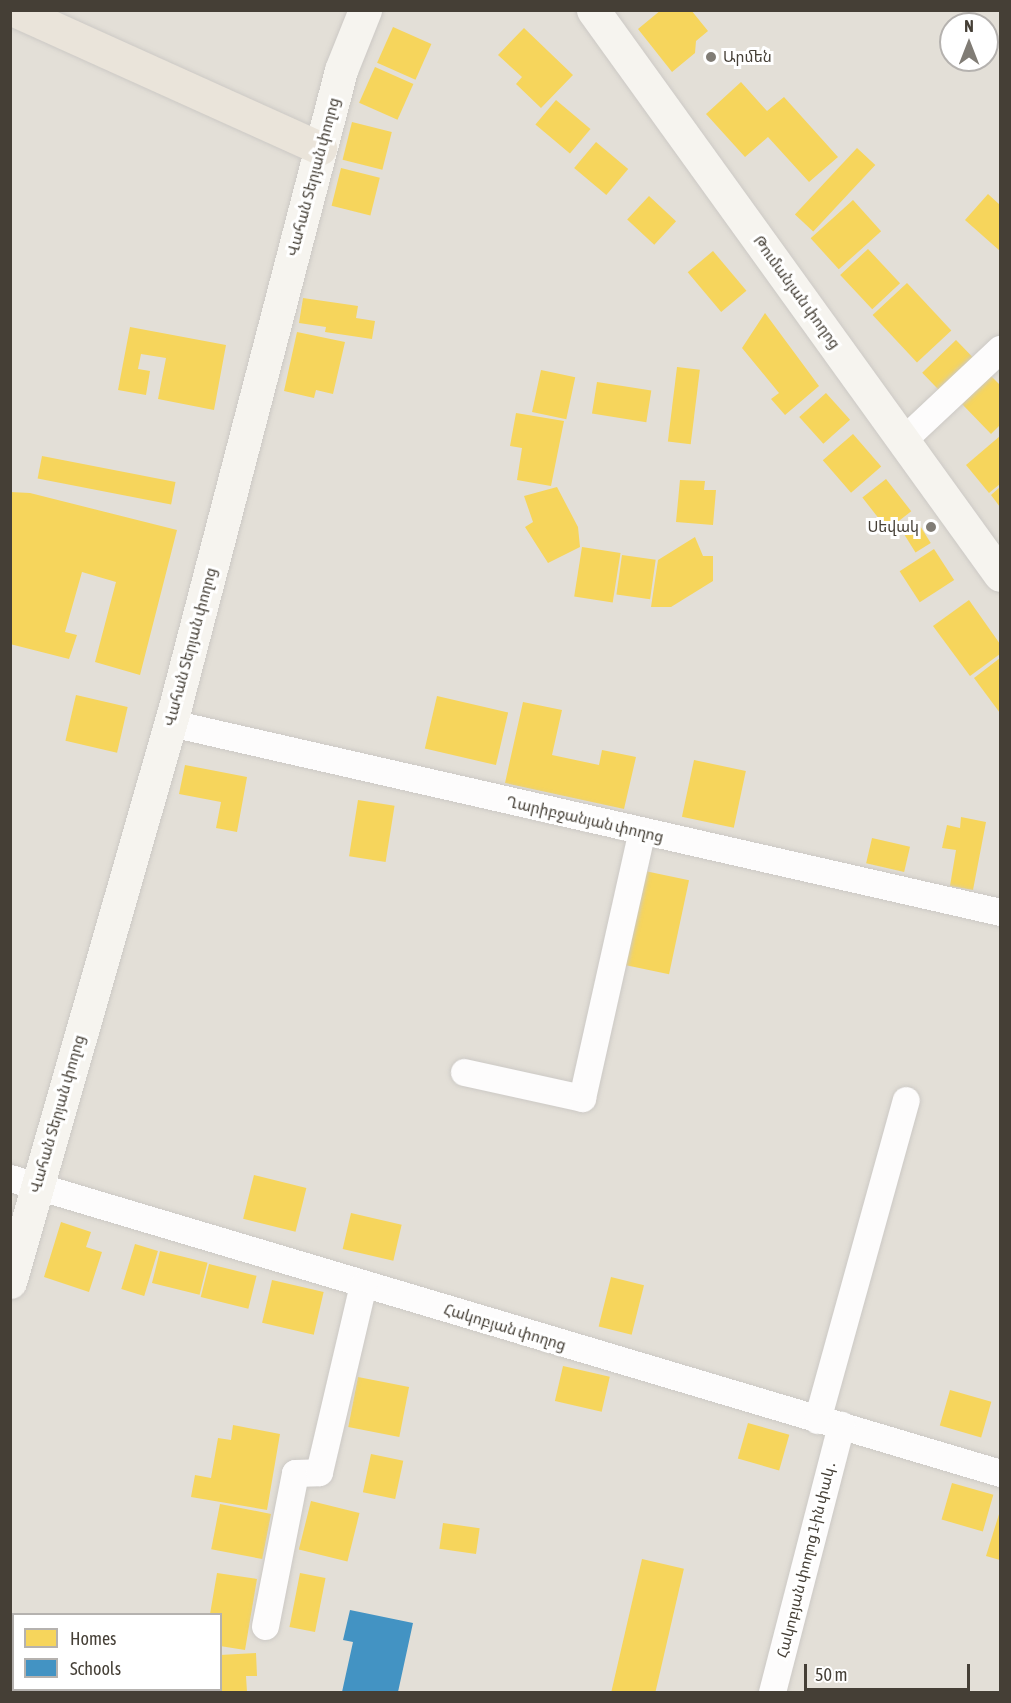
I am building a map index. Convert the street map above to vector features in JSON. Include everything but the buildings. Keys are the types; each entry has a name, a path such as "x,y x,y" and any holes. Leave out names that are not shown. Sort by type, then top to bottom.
{"highway":[{"path":"14,10 320,148"}],"street":[{"name":"Վահան Տերյան փողոց","path":"10,1282 23,1182 171,723 341,70 365,10"},
{"name":"Թումանյան փողոց","path":"592,10 1000,574"},
{"path":"904,439 1000,350"},
{"name":"Ղարիբջանյան փողոց","path":"171,723 641,833 1000,912"},
{"path":"464,1072 582,1098 641,833"},
{"name":"Հակոբյան փողոց 1-ին փակ․","path":"772,1692 829,1423 906,1100"},
{"name":"Հակոբյան փողոց","path":"23,1182 1000,1473"},
{"path":"265,1626 295,1473 319,1472 363,1285"}],"shaded area":[{"path":"11,11 1000,11 1000,1692 11,1692"}],"place":[{"name":"Արմեն","path":"711,57"},
{"name":"Սեվակ","path":"931,527"}]}
